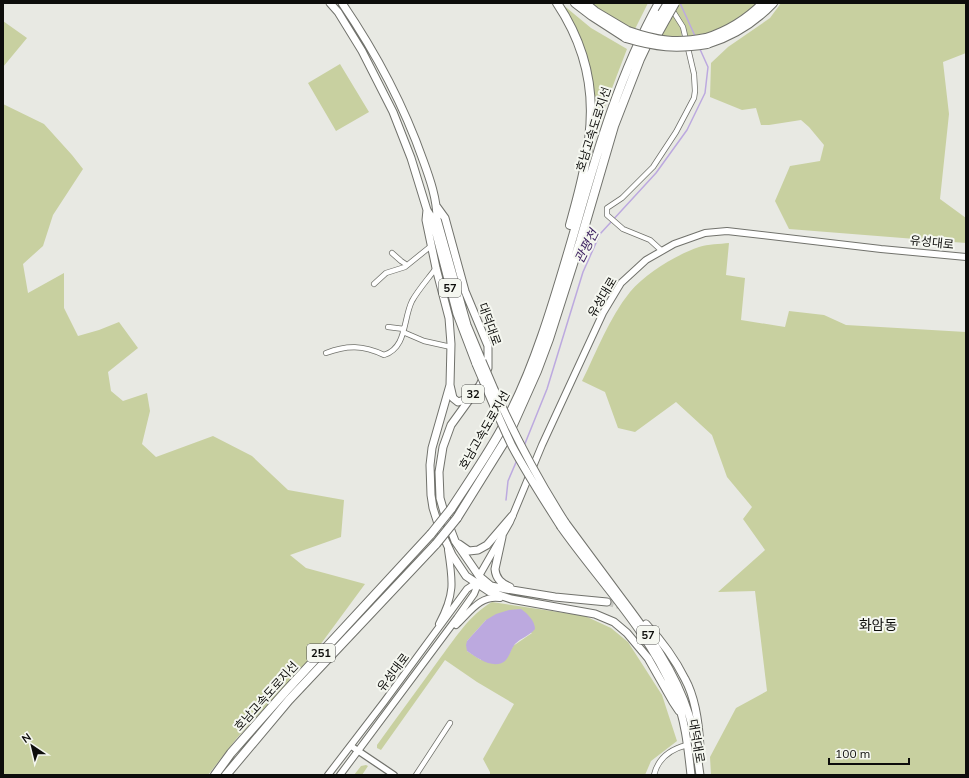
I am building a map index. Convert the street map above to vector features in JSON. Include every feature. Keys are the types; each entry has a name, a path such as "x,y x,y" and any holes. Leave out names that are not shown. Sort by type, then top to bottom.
{"highway":[{"path":"542,336 540,326 583,178 591,132 592,117 590,83 585,62 570,25 557,3"},
{"path":"575,3 592,16 627,35 647,44 666,47 689,47 706,41 738,23 763,3"},
{"path":"585,3 627,35"},
{"name":"호남고속도로지선","path":"215,775 285,692 431,534 451,509 501,430 516,400 542,336 607,123 633,54 661,11 668,3"},
{"path":"661,11 675,3"},
{"path":"706,41 721,40 742,29 761,15 773,3"},
{"name":"호남고속도로지선","path":"226,775 289,700 436,544 457,518 508,436 537,371 549,338 578,248 612,133 633,74 641,66 661,11"}],"main road":[{"name":"32","path":"330,3 338,12 362,51 393,112 411,158 427,210 426,220 431,246 449,318 451,347 450,385 432,448 430,465 433,508 439,527 447,544 452,575 451,594 446,609 430,641"},
{"name":"대덕대로","path":"342,3 366,41 408,120 427,170 437,207 437,219 479,363"},
{"name":"대덕대로","path":"437,207 445,218 465,291 488,346 488,368 480,385 451,425 443,447 438,472 440,498 444,512 455,541 478,579"},
{"name":"57","path":"427,210 432,218 457,314 479,363 523,451 563,525 642,635 658,660 674,693 679,711"},
{"name":"유성대로","path":"328,775 430,641 467,589 478,579 512,516 542,445 603,313 621,283 646,260 674,244 705,233 727,231 881,249 966,257"},
{"path":"450,385 453,398 458,402 470,398"},
{"path":"455,541 469,551 481,549 512,516"},
{"name":"57","path":"563,525 631,611 667,664 681,694 689,716 698,764"},
{"path":"502,537 495,573 501,583 517,591"},
{"path":"447,544 455,555 459,556 461,550"},
{"path":"447,544 466,576 478,579 491,586 578,600 607,602"},
{"path":"478,579 490,592 511,599"},
{"name":"유성대로","path":"340,775 474,594 478,579"},
{"path":"444,635 482,600 493,597 596,614 614,622 627,633 648,658 679,711"},
{"path":"646,624 672,657 690,690 697,717 700,754 698,764"},
{"name":"대덕대로","path":"679,711 683,722 691,775"},
{"name":"대덕대로","path":"698,764 700,775"}],"street":[{"path":"662,251 650,240 623,229 607,215 607,208 622,198 653,167 676,132 694,98 694,74 683,27 668,3"},
{"path":"374,284 386,273 400,269 407,265 431,246"},
{"path":"392,253 407,265"},
{"path":"326,353 340,348 359,347 386,354 394,349 404,330 412,302 436,268"},
{"path":"388,327 404,330 424,341 451,347"},
{"path":"416,775 450,723"},
{"path":"654,775 655,769 664,756 677,747 687,745"},
{"path":"351,746 394,775"}],"green space":[{"path":"590,3 648,3 635,29 612,18"},
{"path":"679,3 758,3 740,19 708,35 687,38 674,11"},
{"path":"781,3 966,3 966,53 943,62 949,114 940,199 966,218 966,243 789,229 775,201 790,166 820,161 824,145 801,120 761,125 756,108 742,110 710,97 711,63 728,47 770,18"},
{"path":"562,4 591,28 627,49 593,138 594,103 592,76 588,60 581,43"},
{"path":"671,12 681,28 682,39 657,38"},
{"path":"3,21 27,38 3,67"},
{"path":"340,64 369,112 336,131 308,83"},
{"path":"3,104 44,124 83,169 53,215 43,246 23,264 28,293 64,273 64,308 78,336 119,322 138,348 108,372 111,391 123,401 147,393 150,411 142,444 156,457 213,436 252,456 288,490 344,500 341,537 290,555 306,568 365,584 309,660 237,738 208,775 3,775"},
{"path":"729,243 726,275 745,278 741,320 785,327 789,311 824,315 846,325 966,332 966,775 711,775 710,757 736,708 767,691 755,591 718,592 765,550 743,519 752,507 727,477 712,435 676,402 635,432 618,428 605,392 582,381 616,313 630,292 644,278 662,265 690,250 706,245"},
{"path":"492,602 585,616 611,628 628,642 662,695 677,741 651,761 645,775 490,775 490,772 483,759 514,704 477,682 445,660 381,750 377,748 377,745 456,637 469,621 484,607","holes":["486,620 532,633 513,646 508,656 481,660 467,651 467,641"]},
{"path":"361,766 368,766 362,775 354,775"}],"shaded area":[{"path":"521,609 531,618 535,629 515,644 505,661 491,664 481,660 467,651 467,641 486,620 496,614 509,610"}],"waterway":[{"name":"관평천","path":"680,3 695,36"},
{"name":"관평천","path":"524,446 547,389 583,272 600,234 656,173 687,130 705,93 708,67 699,47"},
{"name":"관평천","path":"506,500 508,481 517,460"}],"tunnel":[{"path":"607,602 624,607"}],"district":[{"name":"화암동","path":"878,625"}]}
